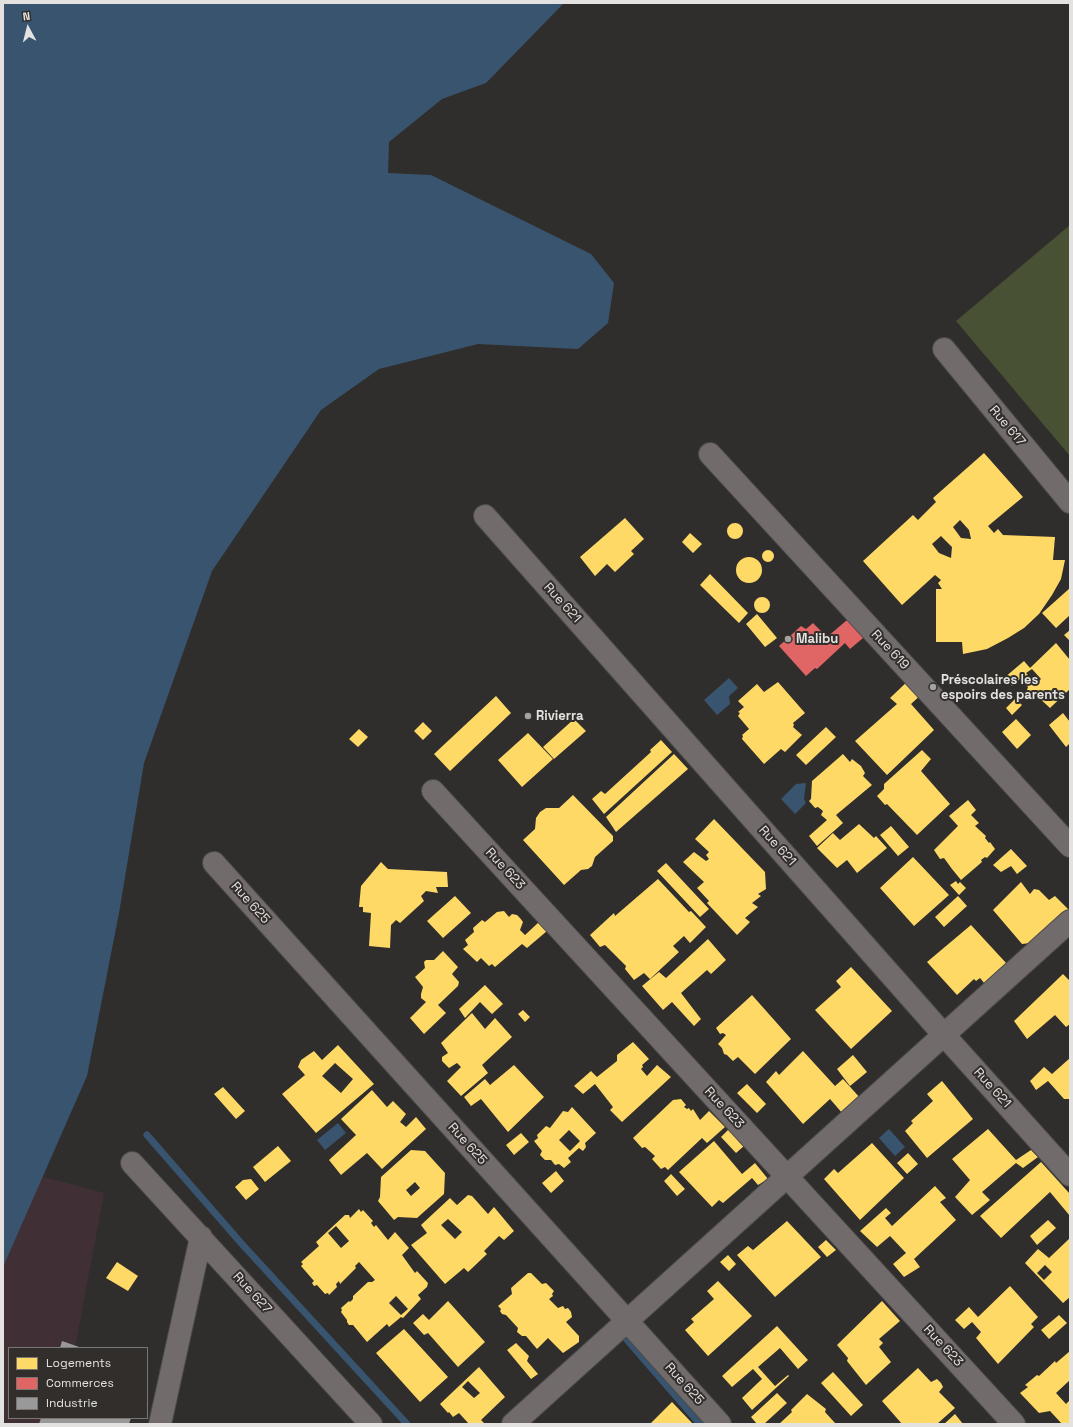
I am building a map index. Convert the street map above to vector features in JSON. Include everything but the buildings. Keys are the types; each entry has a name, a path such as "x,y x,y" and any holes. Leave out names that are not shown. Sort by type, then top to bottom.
{"street":[{"name":"Rue 617","path":"944,350 1070,502"},
{"name":"Rue 619","path":"710,454 1070,846"},
{"name":"Rue 621","path":"485,516 1070,1175"},
{"name":"Rue 623","path":"433,791 1014,1424"},
{"name":"Rue 625","path":"214,863 720,1424"},
{"path":"513,1424 1070,921"},
{"name":"Rue 627","path":"132,1163 371,1424"},
{"path":"160,1424 201,1237"}],"shaded area":[{"path":"3,1166 104,1193 75,1347 8,1347 8,1419 52,1419 49,1424 3,1424"}],"green space":[{"path":"1070,225 1070,456 956,321"}],"water":[{"path":"3,3 564,3 486,83 442,99 389,142 388,173 431,175 591,254 614,283 608,323 578,349 478,344 379,369 321,410 212,571 144,763 119,913 87,1076 3,1267"},
{"path":"729,678 738,688 729,696 730,704 717,715 704,700"},
{"path":"806,783 804,799 806,803 795,814 781,799 796,784"},
{"path":"338,1123 346,1133 325,1150 317,1140"},
{"path":"889,1129 905,1147 895,1156 879,1138"}],"waterway":[{"path":"147,1135 241,1243 407,1424"},
{"path":"619,1336 622,1334 700,1424"}],"place":[{"name":"Malibu","path":"788,639"},
{"name":"Préscolaires les espoirs des parents","path":"933,687"},
{"name":"Rivierra","path":"528,716"}]}
